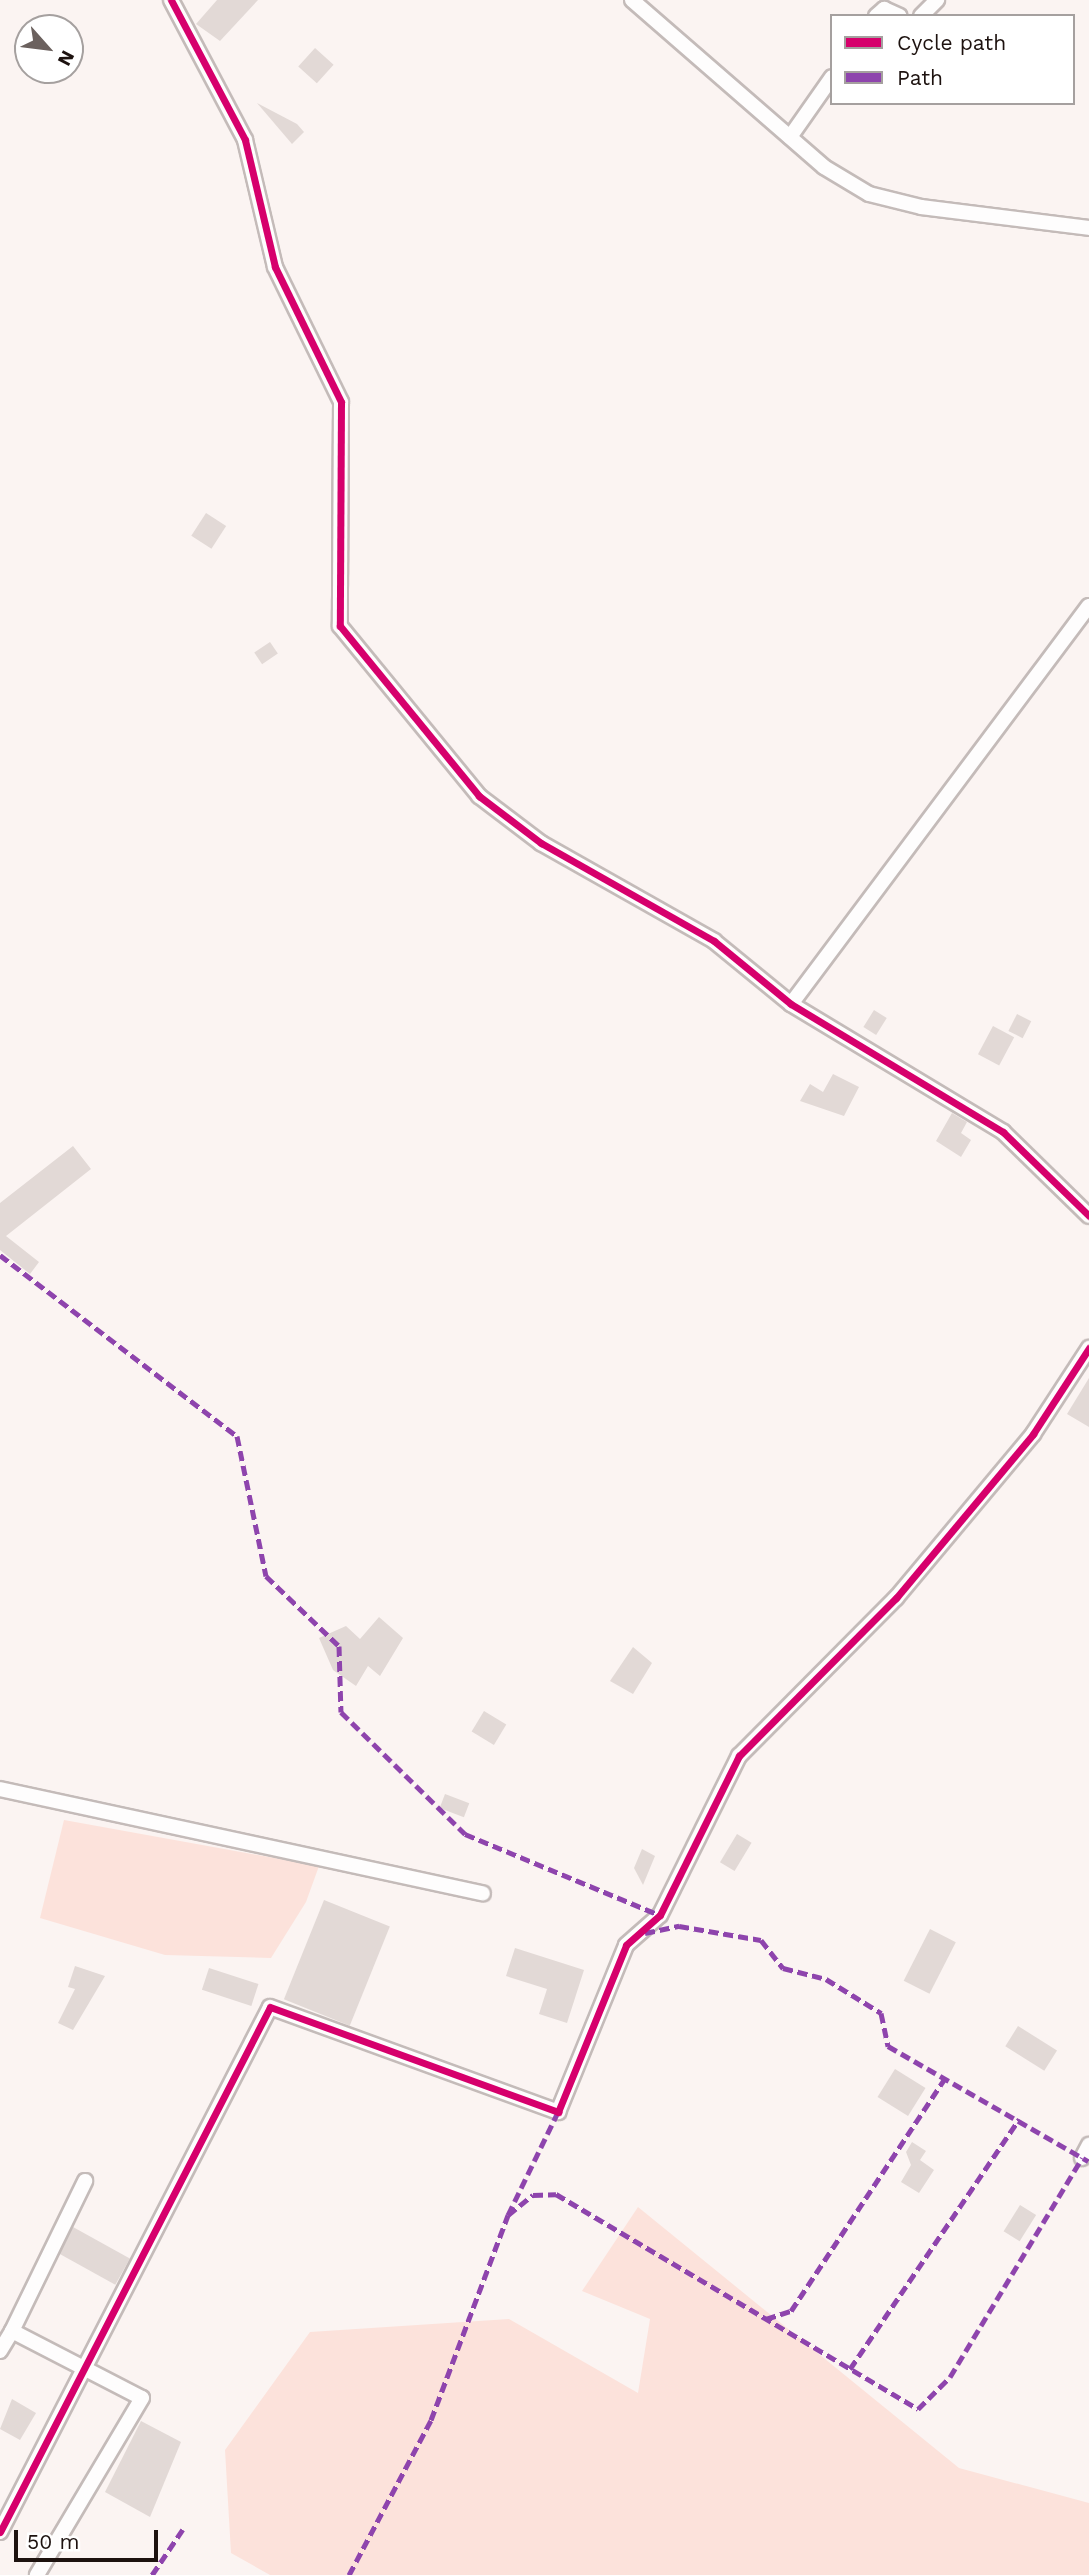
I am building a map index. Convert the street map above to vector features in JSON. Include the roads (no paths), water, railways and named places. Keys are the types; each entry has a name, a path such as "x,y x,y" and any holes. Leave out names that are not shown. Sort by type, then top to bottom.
{"street":[{"path":"171,0 245,140 275,267 341,402 340,626 479,796 541,843 713,941 791,1004 1003,1132 1089,1216"},
{"path":"632,0 790,137 869,194 921,207 1089,228"},
{"path":"923,14 937,0"},
{"path":"878,14 884,9 895,14"},
{"path":"790,137 830,80"},
{"path":"791,1004 1089,606"},
{"path":"0,2532 270,2007 558,2112 626,1945 660,1915 739,1756 896,1598 1033,1433 1089,1348"},
{"path":"0,1789 483,1892"},
{"path":"0,2351 85,2181"},
{"path":"12,2331 142,2398 37,2575"}]}
